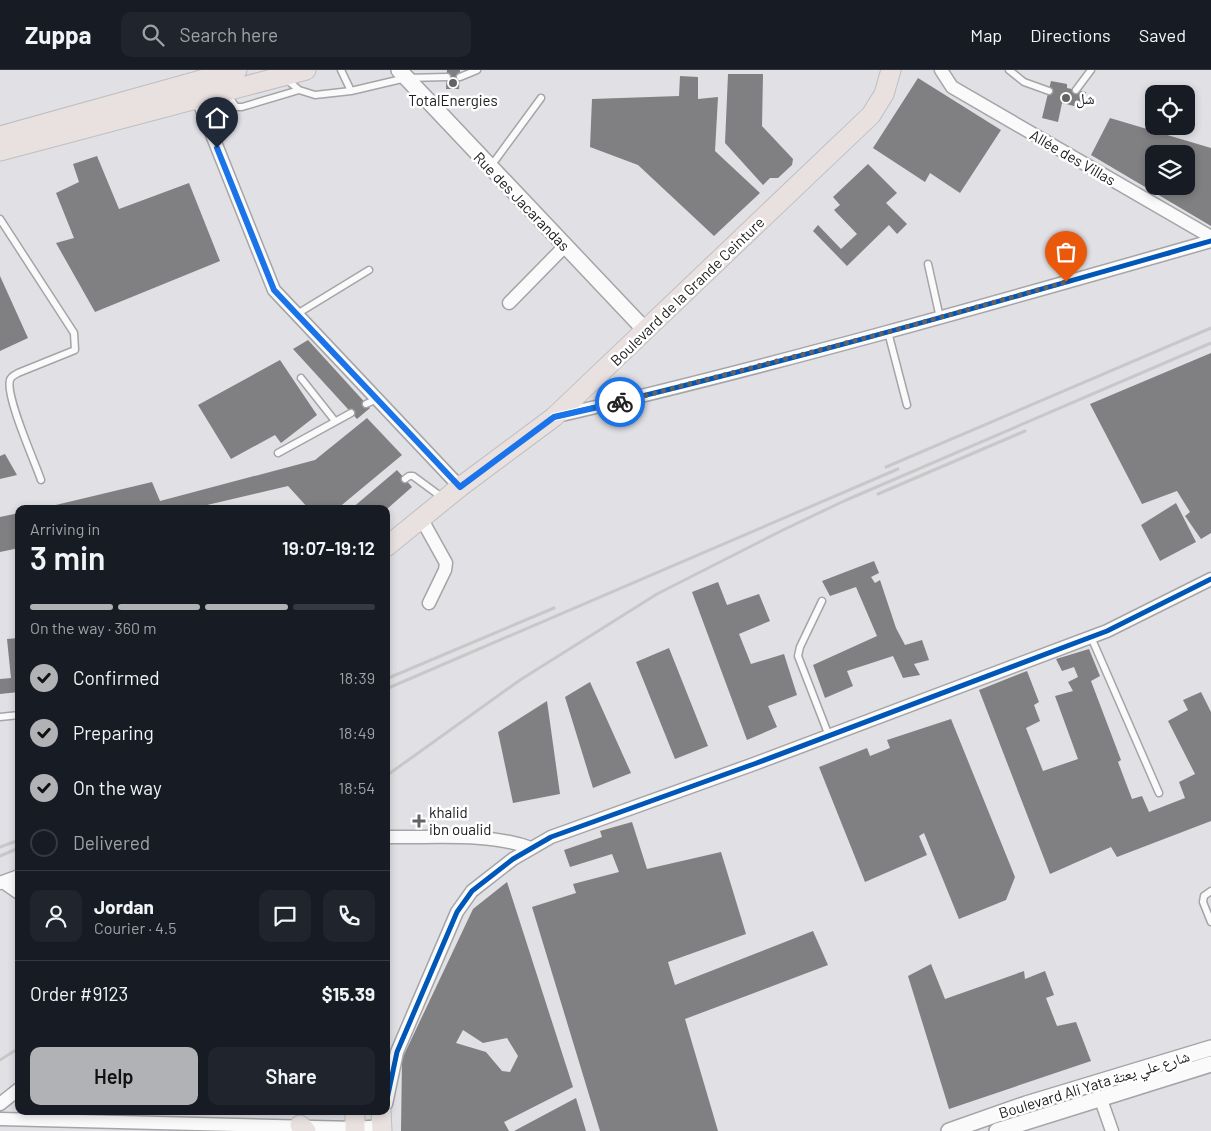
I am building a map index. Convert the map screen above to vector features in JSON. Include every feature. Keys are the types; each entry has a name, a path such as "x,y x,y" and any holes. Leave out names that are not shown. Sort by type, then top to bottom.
{"main road":[{"path":"0,136 237,70"},
{"path":"0,151 197,97 306,70"},
{"name":"Boulevard de la Grande Ceinture","path":"390,543 444,499 554,417 646,331 871,115 884,94 891,70"}],"street":[{"name":"Allée des Villas","path":"941,70 952,88 1211,239"},
{"name":"Rue des Jacarandas","path":"403,74 646,331"},
{"path":"197,97 274,290 372,401 460,487"},
{"path":"554,417 674,389 940,318 1211,239"},
{"path":"509,303 565,246"},
{"path":"422,518 446,563 445,570 429,603"},
{"path":"390,1085 397,1052 457,912 472,891 490,875 531,848 551,838 1091,637 1211,579"},
{"path":"390,838 494,839 512,841 531,848"},
{"path":"2,883 15,878"},
{"path":"2,883 15,891"},
{"name":"Boulevard Ali Yata شارع علي يعتة","path":"949,1131 1026,1104 1211,1048"},
{"name":"Boulevard Ali Yata شارع علي يعتة","path":"997,1131 1100,1097 1211,1064"},
{"path":"0,1104 15,1092"},
{"path":"1100,1097 1112,1131"},
{"path":"0,1119 303,1128 383,1120"}],"lane":[{"path":"341,70 351,91"},
{"path":"460,77 477,70"},
{"path":"1008,70 1024,82 1049,91"},
{"path":"1076,90 1090,70"},
{"path":"282,76 298,90 315,95 351,91 403,74 434,74 447,77"},
{"path":"225,90 230,102 236,107 242,107 298,90"},
{"path":"490,168 541,98"},
{"path":"0,219 74,333 75,350 18,373 9,382 9,390 18,420 41,480"},
{"path":"928,264 940,318"},
{"path":"297,314 369,270"},
{"path":"888,332 907,405"},
{"path":"301,378 335,421"},
{"path":"278,453 351,413"},
{"path":"405,479 408,476 413,476 444,499"},
{"path":"822,601 800,646 798,656 829,736"},
{"path":"1091,637 1160,793"},
{"path":"0,716 15,715"},
{"path":"1211,891 1204,896 1203,902 1211,922"}],"building":[{"name":"TotalEnergies","path":"447,70 460,70 459,89 446,89"},
{"path":"728,74 763,74 762,126 793,159 792,165 778,178 770,178 763,185 725,143"},
{"path":"680,76 698,77 698,99 718,97 715,151 760,193 714,236 638,165 590,147 592,99 679,96"},
{"path":"918,78 1001,130 960,193 930,173 925,182 873,148"},
{"name":"شل","path":"1051,81 1067,84 1067,88 1086,92 1082,108 1062,103 1058,122 1042,118"},
{"path":"1110,118 1145,128 1145,135 1167,135 1211,148 1211,226 1159,195 1195,195 1195,145 1145,145 1145,187 1091,155"},
{"path":"97,156 119,209 189,183 220,261 95,312 56,243 74,238 56,193 79,182 73,164"},
{"path":"868,164 897,193 886,203 907,224 897,234 889,225 847,266 813,231 818,225 841,249 857,234 834,210 840,205 833,197"},
{"path":"0,276 28,338 0,351"},
{"path":"308,340 370,408 357,419 293,349"},
{"path":"1211,353 1211,533 1201,539 1185,516 1190,512 1177,491 1142,504 1090,404"},
{"path":"280,360 317,415 281,443 275,435 231,459 198,405"},
{"path":"367,418 402,455 342,505 305,505 288,486 207,505 56,505 152,482 160,501 315,460"},
{"path":"5,454 17,475 0,479 0,456"},
{"path":"397,470 412,487 390,506 356,505"},
{"path":"1176,503 1196,542 1160,561 1141,525"},
{"path":"15,514 15,549 0,552 0,517"},
{"path":"874,561 879,573 871,577 875,583 880,580 896,628 905,645 922,640 929,660 914,664 920,675 903,678 893,656 847,671 853,686 825,698 813,665 877,636 856,587 830,596 822,581"},
{"path":"718,582 727,605 759,594 770,621 739,634 751,664 784,654 797,695 768,706 777,727 747,740 692,592"},
{"path":"15,638 15,692 0,694 0,679 11,678 7,639"},
{"path":"669,648 708,746 675,759 636,662"},
{"path":"1089,649 1100,676 1091,681 1121,760 1118,762 1132,799 1142,796 1149,812 1185,798 1179,782 1195,774 1168,721 1188,710 1183,700 1201,692 1211,712 1211,821 1117,857 1111,847 1050,874 979,690 1027,671 1039,702 1034,705 1040,721 1026,728 1043,771 1078,759 1055,696 1073,691 1068,682 1078,677 1074,667 1062,671 1056,659"},
{"path":"590,682 631,773 593,788 565,697"},
{"path":"547,701 560,794 513,803 498,732"},
{"path":"951,719 1015,877 1006,900 959,919 924,833 919,836 927,855 865,882 819,767 867,748 870,756 890,748 887,740"},
{"path":"632,822 647,869 721,852 746,934 668,962 675,985 813,931 828,965 685,1019 718,1131 600,1131 532,907 576,893 573,884 619,872 612,854 570,867 564,850 602,837 600,831"},
{"path":"507,882 573,1087 504,1122 509,1131 401,1131 402,1059 473,909","holes":["463,1030 483,1043 507,1038 518,1056 510,1072 502,1071 486,1052 456,1043"]},
{"path":"931,964 945,999 1024,971 1025,979 1045,971 1054,995 1046,998 1057,1026 1076,1022 1091,1061 949,1109 908,976"},
{"path":"576,1098 586,1131 514,1131"}],"railway":[{"path":"886,467 1211,328"},
{"path":"390,773 520,680 657,594 844,501 1211,343"},
{"path":"878,494 1025,431"},
{"path":"390,687 898,469"},
{"path":"390,677 554,608"},
{"path":"0,847 15,841"},
{"path":"0,856 15,850"},
{"path":"0,1060 15,1051"}],"cycle path":[{"path":"554,417 802,355 1211,241"},
{"path":"390,1085 397,1052 457,912 472,891 513,859 551,837 754,764 1107,631 1211,579"}],"way so far":[{"path":"620,402 888,332 1066,282"}],"place":[{"name":"TotalEnergies","path":"453,83"},
{"name":"شل","path":"1066,98"},
{"name":"khalid ibn oualid","path":"419,821"}],"route":[{"path":"217,148 274,290 460,487 554,417 620,402"}]}
